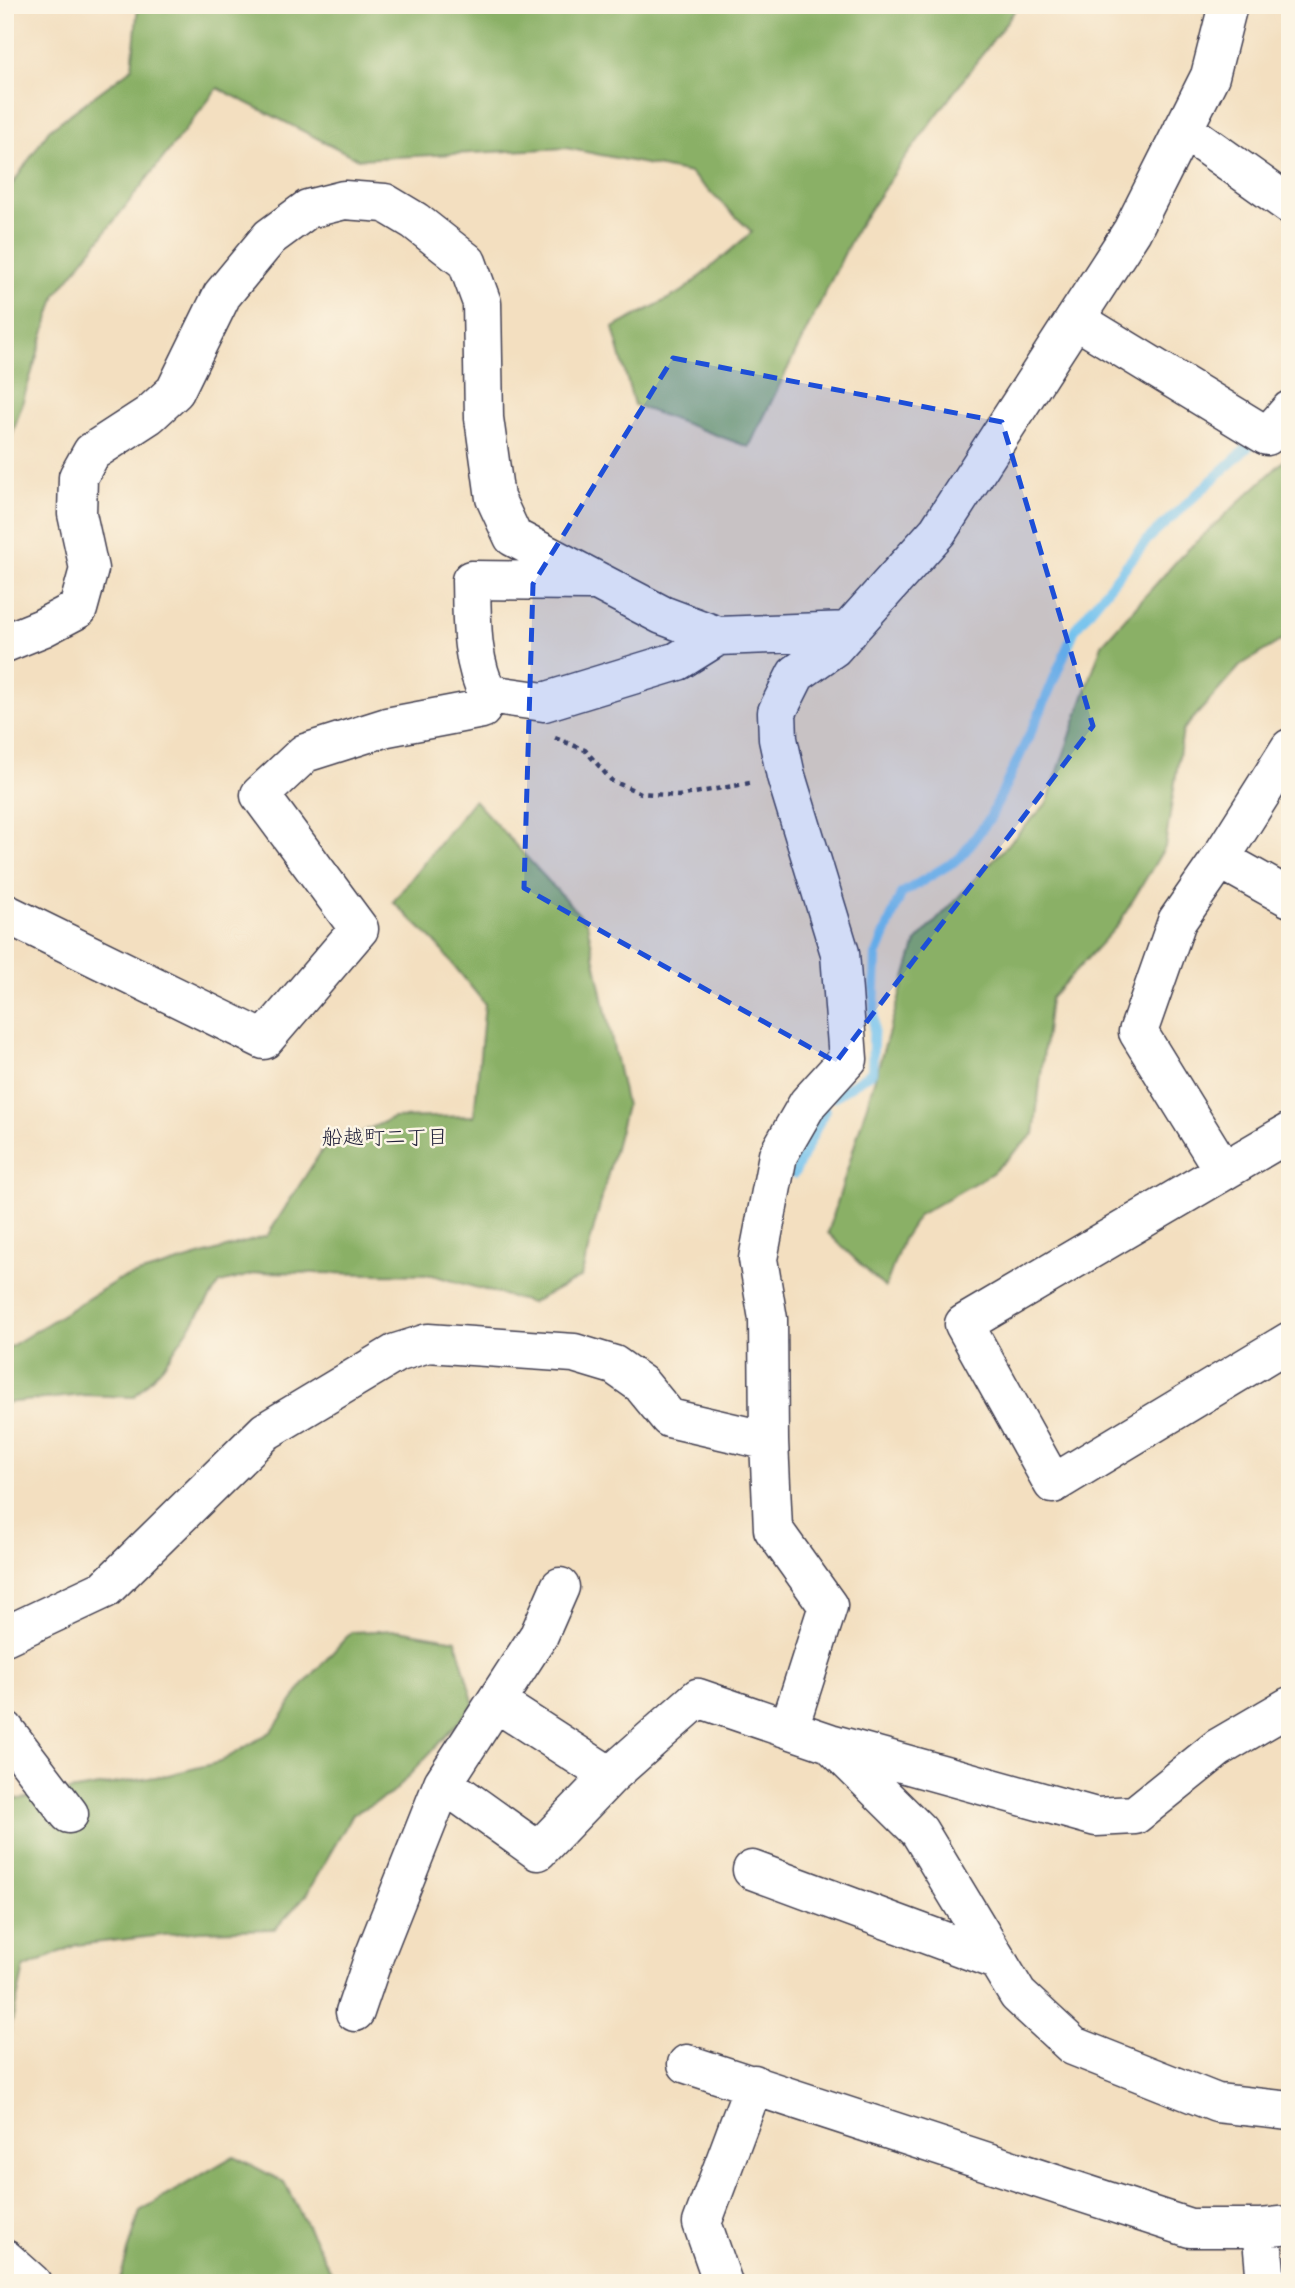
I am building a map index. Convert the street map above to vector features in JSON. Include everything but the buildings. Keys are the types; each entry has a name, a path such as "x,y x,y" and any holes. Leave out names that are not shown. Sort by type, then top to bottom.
{"street":[{"path":"789,1728 828,1606 773,1529 768,1319 758,1259 778,1155 808,1103 848,1059 840,953 786,776 778,739 777,712 796,674 833,648 939,531 1132,231 1210,76 1228,5"},
{"path":"1183,129 1290,205"},
{"path":"5,643 78,609 89,569 77,513 78,477 92,452 149,415 175,391 222,295 270,237 308,209 344,200 384,203 415,221 467,262 482,303 484,418 495,498 513,537 662,615 718,636 849,631"},
{"path":"1075,319 1267,436 1290,410"},
{"path":"5,913 264,1040 359,929 260,795 304,753 387,727 482,709 488,694 479,676 473,633 471,580 597,581"},
{"path":"488,694 544,702 678,661 718,636"},
{"path":"1223,1170 1138,1032 1177,921 1220,859 1290,747"},
{"path":"1220,859 1290,898"},
{"path":"1290,1132 964,1324 1053,1484 1290,1341"},
{"path":"5,1636 105,1589 266,1432 396,1353 428,1343 574,1353 614,1365 641,1384 668,1418 769,1441"},
{"path":"355,2012 373,1959 443,1783 539,1635 560,1587"},
{"path":"443,1783 538,1851 610,1776 698,1698 830,1743 1096,1817 1135,1815 1218,1748 1290,1706"},
{"path":"497,1703 610,1776"},
{"path":"5,1730 69,1814"},
{"path":"830,1743 919,1831 1018,1994 1073,2046 1217,2103 1290,2111"},
{"path":"751,1870 998,1961"},
{"path":"687,2064 1190,2228 1275,2227 1266,2283"},
{"path":"723,2283 702,2223 754,2084"},
{"path":"5,2259 32,2283"}],"path":[{"path":"544,702 546,735 585,750 612,781 641,793 678,796 786,776"}],"highlighted area":[{"path":"673,358 1002,422 1093,726 836,1062 524,888 533,584"}],"green space":[{"path":"138,5 1019,5 902,162 856,230 749,447 634,405 613,328 683,291 752,232 690,173 566,148 358,159 218,88 56,295 5,458 5,195 49,130 132,68"},
{"path":"1290,455 1290,635 1241,665 1183,730 1165,847 1118,925 1050,999 1034,1134 992,1173 919,1215 903,1239 885,1288 828,1233 916,942 1047,803 1102,644 1181,556"},
{"path":"474,800 587,923 626,1106 581,1277 531,1303 432,1275 262,1272 220,1283 163,1366 134,1397 84,1395 5,1403 5,1350 118,1280 267,1236 322,1150 393,1118 474,1116 485,1004 435,942 393,902"},
{"path":"398,1630 456,1640 474,1705 393,1793 353,1814 306,1895 275,1929 199,1931 76,1945 24,1968 5,2054 5,1796 19,1799 168,1775 220,1762 272,1731 304,1684 351,1632"},
{"path":"234,2156 284,2182 337,2283 119,2283 140,2211"}],"waterway":[{"path":"834,1097 872,1072 876,956 901,894 960,858 990,818 1038,717 1075,629 1147,540 1257,437"},
{"path":"794,1174 825,1110"}],"district":[{"name":"船越町二丁目","path":"385,1137"}]}
